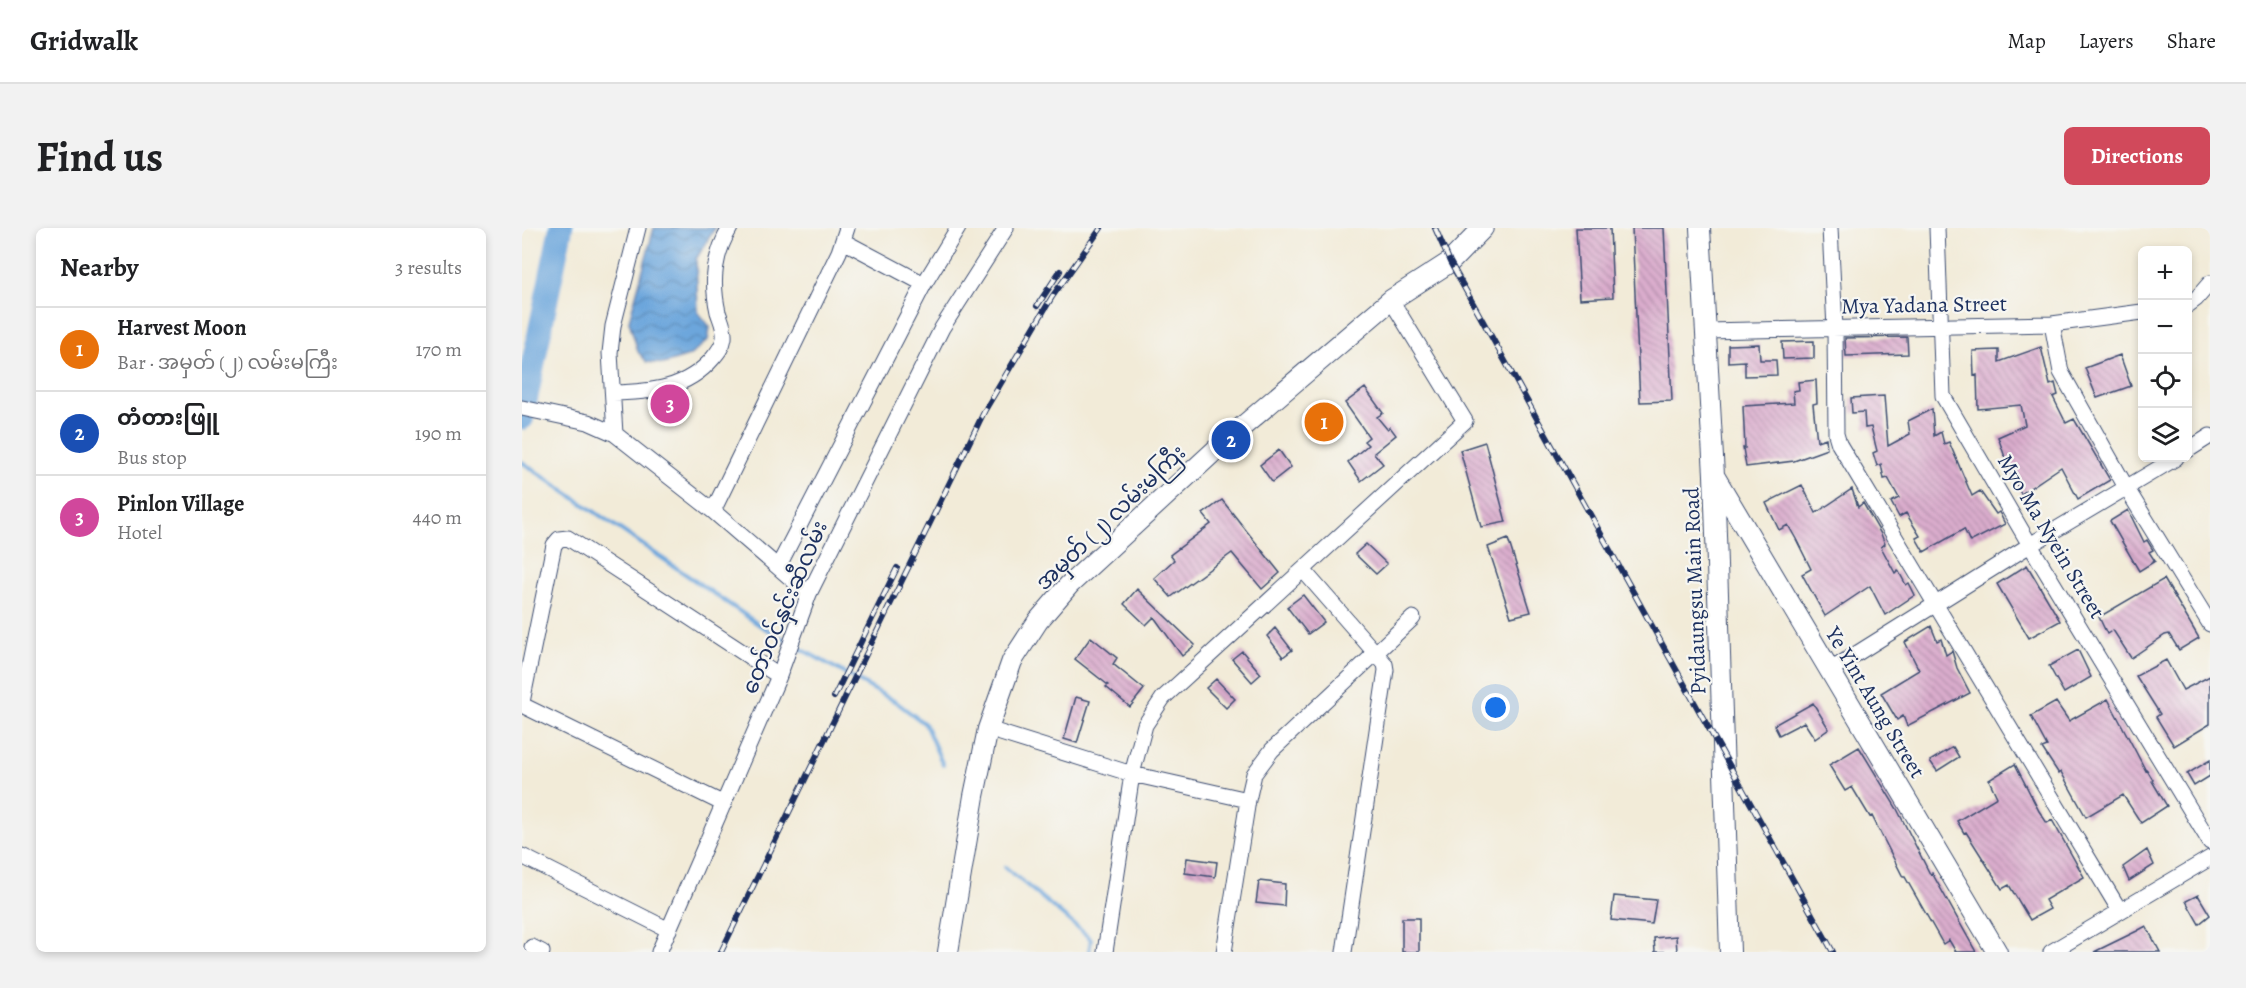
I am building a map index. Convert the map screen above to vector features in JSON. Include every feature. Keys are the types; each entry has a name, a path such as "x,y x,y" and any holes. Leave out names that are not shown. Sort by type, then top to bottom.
{"main road":[{"name":"အမှတ် (၂) လမ်းမကြီး","path":"948,952 972,807 988,729 1012,661 1038,621 1070,585 1222,444 1391,300 1450,262 1483,228"},
{"name":"Pyidaungsu Main Road","path":"1700,228 1714,475 1730,952"},
{"name":"Ye Yint Aung Street","path":"1714,475 1997,952"}],"street":[{"path":"615,434 610,353 613,326 638,228"},
{"path":"613,393 647,392 670,388 705,367 719,351 724,340 724,325 718,312 715,261 722,241 730,228"},
{"path":"778,567 924,284 958,228"},
{"name":"တော်ဝင်နှင်းဆီလမ်း","path":"659,952 780,676 809,594 942,328 1006,228"},
{"path":"1830,228 1835,328 1836,434 1839,444 2120,911"},
{"name":"Myo Ma Nyein Street","path":"1937,228 1943,396 2030,545 2210,842"},
{"path":"713,511 845,235 924,284"},
{"path":"2192,302 2210,283"},
{"path":"1105,952 1132,774 1145,725 1163,698 1465,421 1391,300"},
{"name":"Mya Yadana Street","path":"1706,330 2052,324 2138,313"},
{"path":"2052,324 2061,372 2127,489 2210,624"},
{"path":"522,408 588,422 615,434 713,511 809,594"},
{"path":"2192,447 2210,436"},
{"path":"1829,671 2030,545 2170,462"},
{"path":"724,804 522,704 554,545 559,539 568,538 780,676"},
{"path":"1303,570 1376,653 1385,664 1386,670 1344,952"},
{"path":"1224,952 1254,774 1272,750 1413,618"},
{"path":"988,729 1132,774 1248,800"},
{"path":"522,856 669,930"},
{"path":"2051,952 2210,858"}],"water":[{"path":"654,228 715,228 696,259 698,312 710,327 708,340 689,356 664,364 647,362 638,352 629,321"}],"building":[{"path":"1576,228 1610,228 1613,297 1580,299"},
{"path":"1632,228 1664,228 1672,401 1640,402"},
{"path":"1907,337 1908,354 1846,356 1845,338"},
{"path":"1814,341 1814,358 1783,359 1782,342"},
{"path":"1759,344 1760,360 1776,360 1777,375 1745,376 1745,361 1728,362 1728,345"},
{"path":"2041,347 2050,385 2055,383 2058,395 2053,397 2066,423 2074,419 2110,480 2078,499 2061,467 2021,494 1998,437 2025,425 2021,405 1978,409 1977,375 1974,376 1973,351 1999,350 1999,362"},
{"path":"2120,355 2131,386 2097,398 2085,368"},
{"path":"1816,380 1817,403 1813,404 1817,441 1826,438 1827,449 1794,461 1746,467 1743,448 1745,448 1743,406 1794,403 1793,391 1799,390 1798,382"},
{"path":"1365,388 1383,413 1377,417 1387,429 1390,427 1396,435 1374,453 1383,464 1361,481 1348,462 1368,445 1364,441 1369,437 1345,403"},
{"path":"1884,396 1888,446 1910,434 1908,421 1932,409 1934,436 1941,432 1944,444 1949,442 1972,496 1980,491 1996,514 1999,512 2005,524 1970,542 1964,529 1924,552 1916,538 1920,536 1906,513 1899,517 1891,502 1899,498 1888,478 1884,479 1881,464 1877,466 1873,453 1877,451 1871,427 1865,428 1864,412 1852,413 1851,398"},
{"path":"1485,442 1506,522 1481,527 1460,450"},
{"path":"1279,450 1291,467 1272,482 1260,465"},
{"path":"1802,485 1816,513 1852,489 1858,507 1863,503 1881,534 1885,544 1881,547 1895,573 1898,570 1906,585 1909,583 1915,595 1885,615 1870,586 1825,616 1802,574 1811,569 1796,539 1788,525 1779,530 1766,503"},
{"path":"1222,500 1280,573 1262,589 1232,553 1171,597 1154,578 1174,560 1170,555 1211,524 1203,514"},
{"path":"2128,510 2144,542 2147,540 2153,550 2149,552 2155,561 2139,571 2110,521"},
{"path":"1508,539 1531,612 1511,617 1488,547"},
{"path":"1366,544 1387,564 1376,574 1355,554"},
{"path":"2027,565 2060,621 2029,638 1997,584"},
{"path":"2164,579 2199,638 2179,650 2169,634 2165,635 2131,658 2113,630 2107,634 2099,617"},
{"path":"1137,589 1195,645 1182,656 1154,617 1146,625 1124,604"},
{"path":"1303,595 1324,622 1308,634 1287,607"},
{"path":"1931,626 1937,641 1941,639 1946,655 1952,651 1957,668 1970,693 1907,726 1903,716 1897,720 1881,693 1919,670 1905,642"},
{"path":"1275,628 1292,650 1283,657 1267,636"},
{"path":"1091,637 1117,658 1113,664 1144,689 1130,707 1106,687 1108,685 1075,659"},
{"path":"2078,650 2091,677 2064,693 2049,666"},
{"path":"1242,651 1261,674 1252,682 1232,659"},
{"path":"2166,660 2183,690 2210,676 2210,724 2174,746 2156,717 2160,714 2136,676"},
{"path":"1216,679 1235,699 1226,708 1206,688"},
{"path":"1076,697 1090,701 1077,743 1064,739"},
{"path":"2108,699 2167,806 2141,823 2123,795 2086,817 2061,772 2059,774 2042,748 2047,746 2031,716 2056,702 2069,721"},
{"path":"1813,703 1829,729 1815,739 1804,722 1779,735 1774,725"},
{"path":"1859,747 1897,809 1930,874 1932,873 1976,952 1956,952 1949,940 1943,944 1903,877 1872,816 1870,817 1852,787 1845,791 1829,765"},
{"path":"1953,747 1959,757 1937,771 1930,761"},
{"path":"2210,760 2210,776 2194,786 2187,774"},
{"path":"2015,764 2039,811 2047,823 2052,820 2084,877 2045,900 2050,909 2030,920 2009,885 2002,889 1957,821 1997,797 1989,780"},
{"path":"2147,850 2154,865 2129,881 2123,867"},
{"path":"1187,858 1217,862 1215,877 1185,873"},
{"path":"1259,881 1285,884 1284,906 1256,903"},
{"path":"2198,895 2210,915 2199,924 2186,901"},
{"path":"1614,896 1656,900 1652,924 1611,920"},
{"path":"1402,918 1419,918 1419,952 1402,952"},
{"path":"2146,926 2160,952 2094,952 2137,931"},
{"path":"1676,936 1677,952 1655,952 1654,938"}],"waterway":[{"path":"522,418 561,228"},
{"path":"522,462 761,626 787,641"},
{"path":"794,645 896,702 925,724 943,765"},
{"path":"1005,867 1091,939 1089,952"}],"railway":[{"path":"721,952 985,410 1052,297 1101,228"},
{"path":"1435,228 1450,262 1833,952"},
{"path":"1037,306 1060,271"},
{"path":"834,697 897,568"}],"place":[{"name":"Pinlon Village","path":"670,404"},
{"name":"Harvest Moon","path":"1324,422"},
{"name":"တံတားဖြူ","path":"1231,440"}]}
